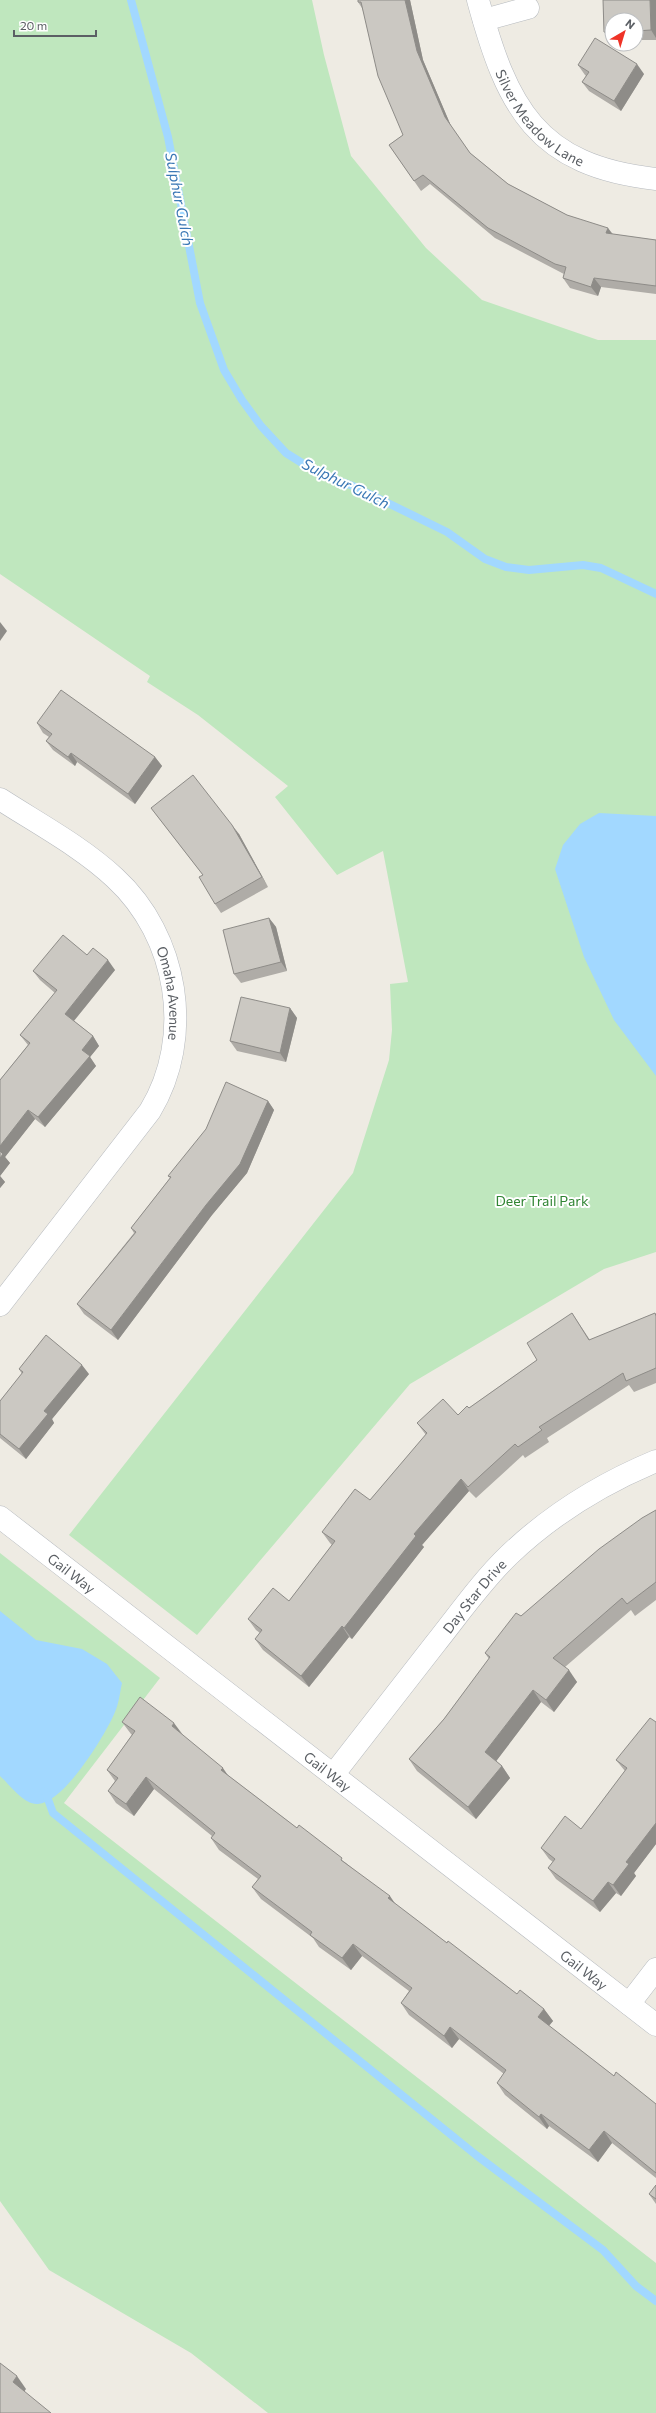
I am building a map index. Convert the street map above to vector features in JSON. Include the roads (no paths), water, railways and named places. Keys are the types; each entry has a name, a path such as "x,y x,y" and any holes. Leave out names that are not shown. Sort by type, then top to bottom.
{"street":[{"path":"481,10 528,8"},
{"name":"Silver Meadow Lane","path":"481,10 491,49 510,94 527,120 558,147 587,164 621,174 656,179"},
{"name":"Omaha Avenue","path":"0,799 91,859 129,892 150,921 164,951 173,984 175,1016 169,1065 159,1095 150,1111 0,1305"},
{"name":"Day Star Drive","path":"333,1776 473,1596 509,1556 550,1521 596,1490 614,1479 656,1461"},
{"name":"Gail Way","path":"0,1517 656,2025"},
{"path":"629,2004 656,1969"}],"water":[{"path":"599,813 656,816 656,1076 614,1020 584,957 555,869 563,845 580,824"},
{"path":"0,1611 36,1640 82,1649 107,1664 122,1683 118,1705 94,1751 60,1792 48,1801 38,1804 22,1798 0,1776"}],"waterway":[{"name":"Sulphur Gulch","path":"131,0 168,137 200,303 224,370 242,400 261,426 286,453 318,473 353,486 447,532 485,559 506,567 529,570 583,565 601,568 656,594"},
{"path":"45,1791 53,1813 476,2155 603,2250 636,2286 656,2301"}],"park label":[{"name":"Deer Trail Park","path":"542,1200"}]}
